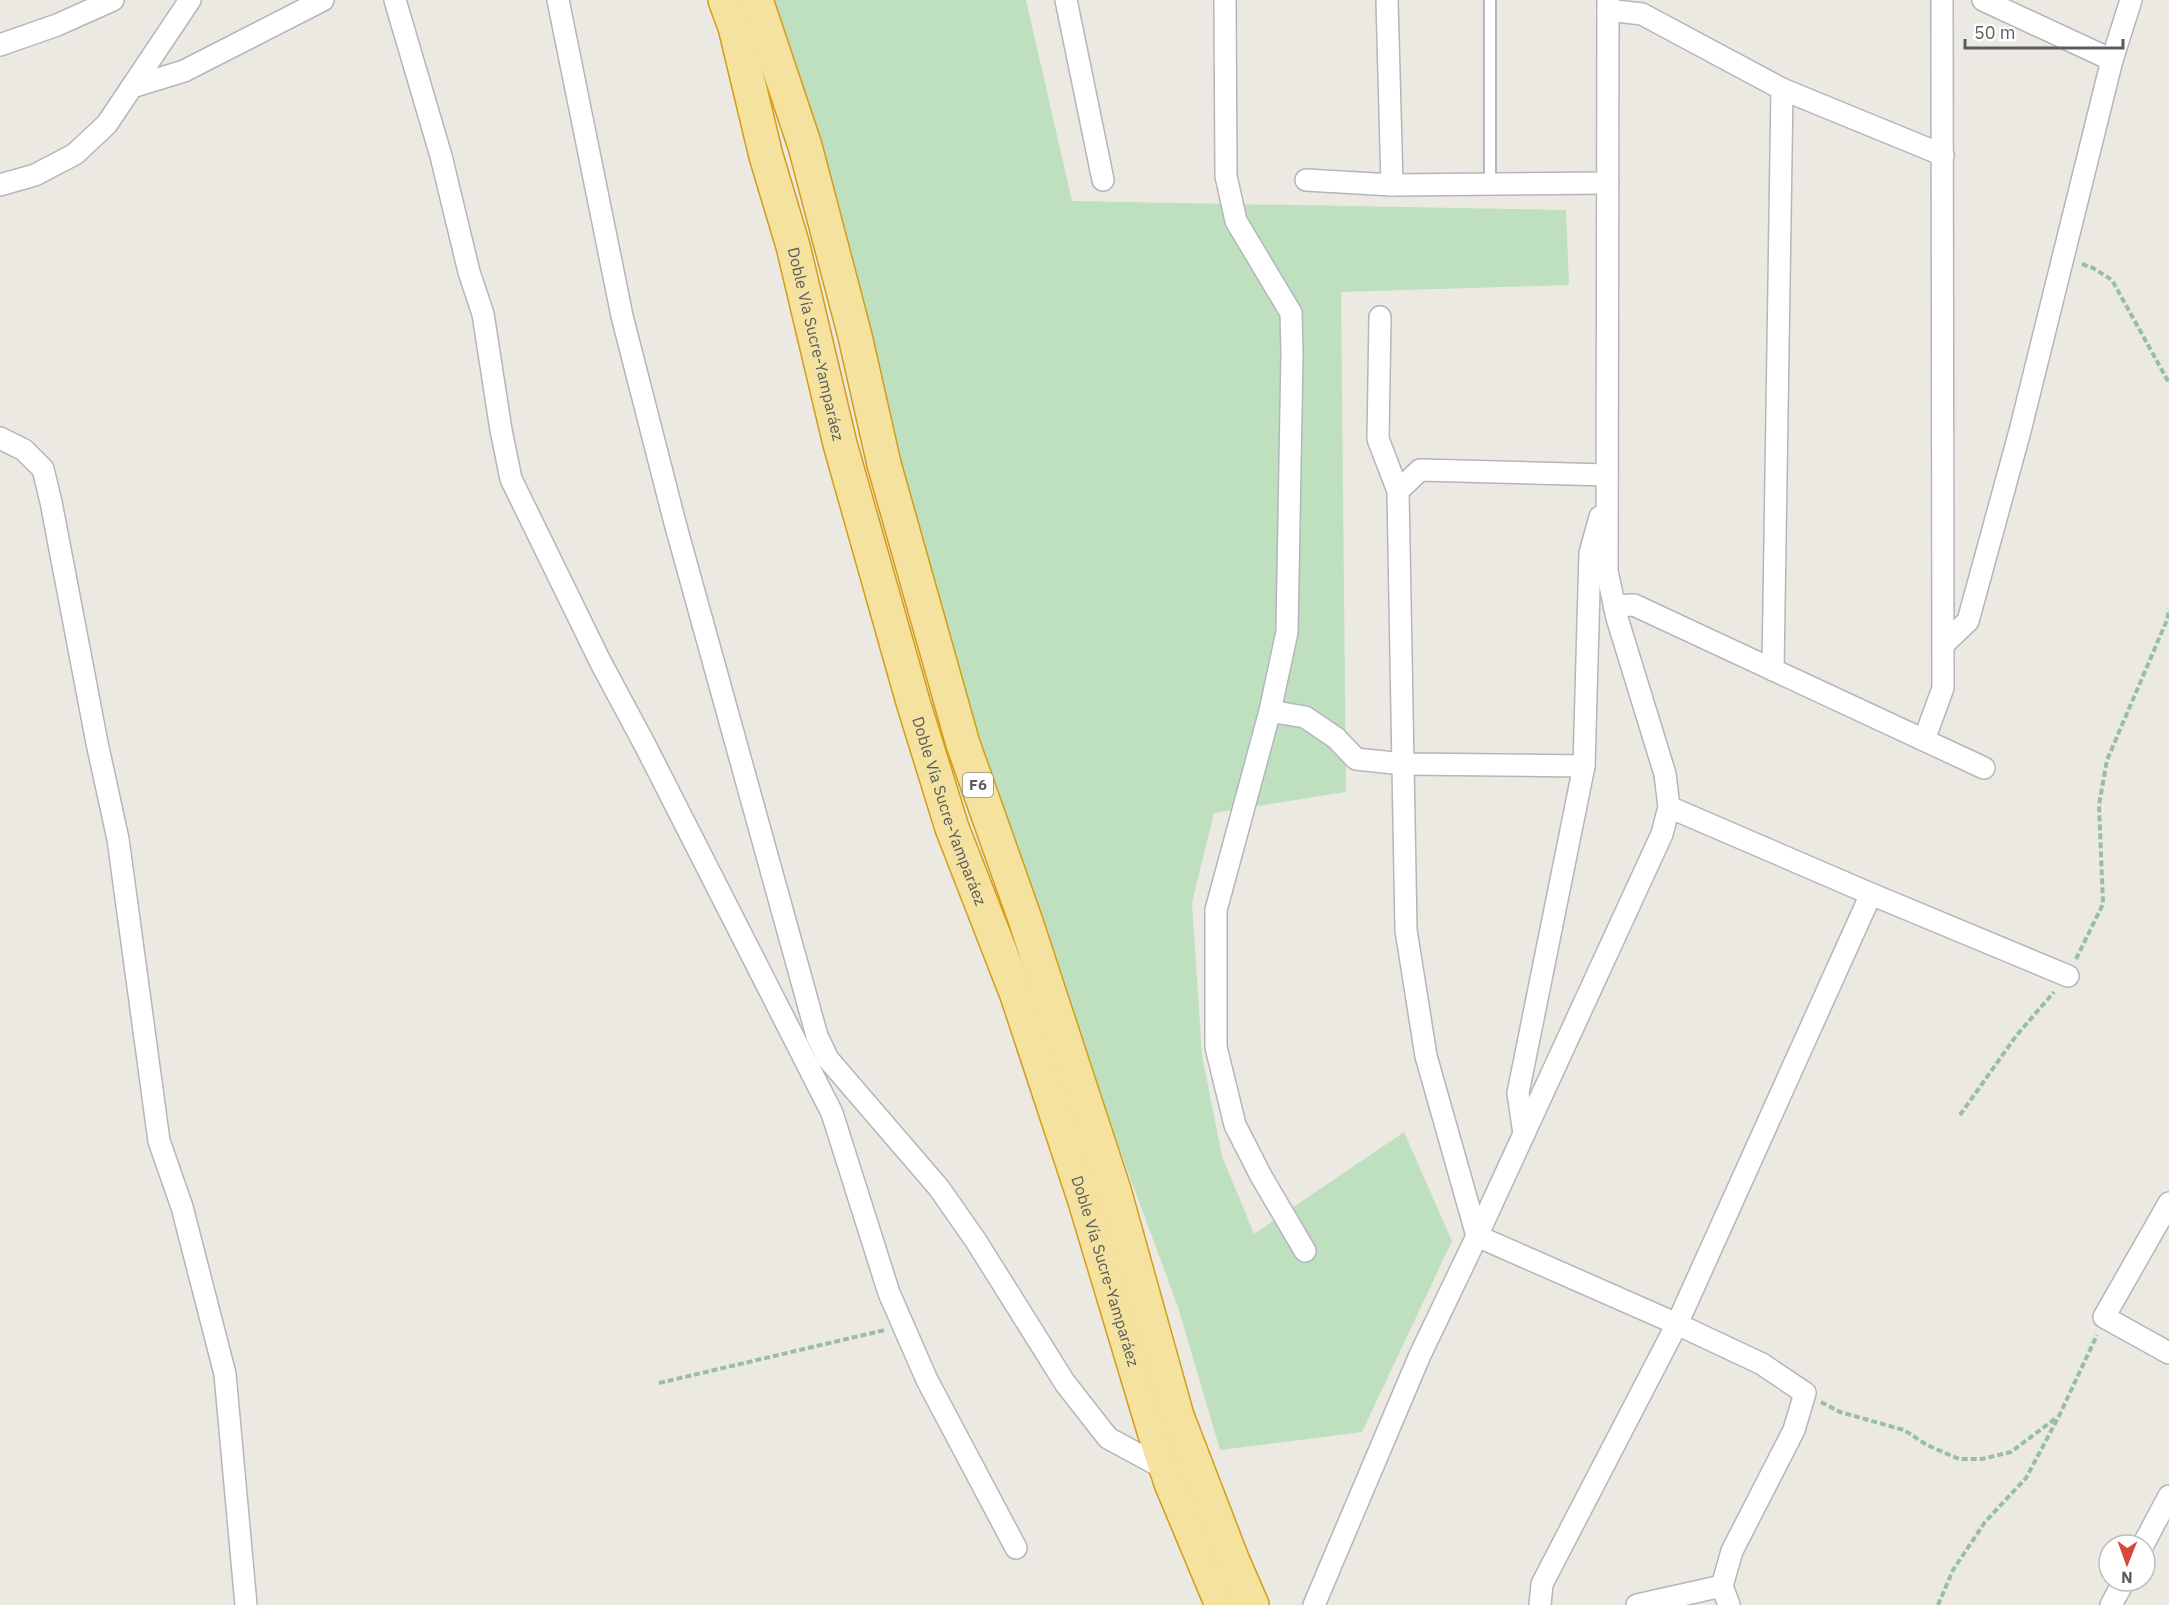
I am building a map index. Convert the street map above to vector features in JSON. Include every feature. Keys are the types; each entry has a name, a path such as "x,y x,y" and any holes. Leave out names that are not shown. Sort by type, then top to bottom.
{"highway":[{"name":"Doble Vía Sucre-Yamparáez","path":"725,0 735,27 766,156 793,246 840,444 913,702 952,828 1017,995 1084,1198 1182,1470 1252,1605"},
{"name":"Doble Vía Sucre-Yamparáez","path":"756,0 805,146 855,336 884,464 963,744 1025,919 1114,1190 1177,1416 1190,1532 1222,1605"}],"street":[{"path":"0,45 57,26 113,0"},
{"path":"0,185 35,175 75,154 107,124 190,0"},
{"path":"132,87 184,71 323,0"},
{"path":"395,0 441,156 469,272 483,314 511,479 600,663 652,757 832,1113 889,1293 927,1380 1016,1548"},
{"path":"558,0 624,328 675,523 817,1036 828,1059 939,1188 976,1241 1065,1383 1108,1437 1182,1470"},
{"path":"1066,0 1103,180"},
{"path":"1225,0 1226,176 1236,221 1291,313 1287,632 1270,711 1216,910 1216,1047 1235,1125 1261,1176 1305,1251"},
{"path":"1387,0 1392,185"},
{"path":"1924,740 1944,688 1942,0"},
{"path":"1983,0 2112,60"},
{"path":"1944,644 1968,621 2020,431 2112,60 2131,0"},
{"path":"1314,1605 1420,1355 1662,834 1670,807 1665,774 1614,606 1607,571 1608,5 1642,14 1782,89 1943,155"},
{"path":"1773,670 1782,89"},
{"path":"1306,180 1392,185 1608,183"},
{"path":"1380,317 1378,439 1398,491 1406,930 1424,1044 1477,1236"},
{"path":"0,438 24,450 43,469 51,502 97,743 118,839 159,1141 182,1207 225,1374 246,1605"},
{"path":"1398,491 1420,470 1607,483"},
{"path":"1524,1134 1518,1093 1584,766 1590,553 1607,483"},
{"path":"1614,606 1634,605 1984,768"},
{"path":"1270,711 1305,717 1336,738 1356,759 1403,764 1584,766"},
{"path":"1670,807 2068,976"},
{"path":"1540,1605 1542,1584 1677,1324 1871,894"},
{"path":"806,1063 828,1059"},
{"path":"2169,1203 2104,1317 2169,1353"},
{"path":"1477,1236 1762,1364 1805,1393 1794,1430 1732,1551 1726,1595 1637,1605"},
{"path":"2149,1533 2169,1496"}],"lane":[{"path":"1490,0 1490,184"}],"path":[{"path":"2063,257 2093,268 2112,280 2169,383"},
{"path":"1960,1115 2016,1036 2068,976 2103,904 2099,805 2107,760 2167,620 2169,609"},
{"path":"1938,1605 1953,1570 1985,1522 2026,1478 2060,1416 2104,1317"},
{"path":"659,1383 903,1326"},
{"path":"1805,1393 1840,1412 1904,1430 1927,1446 1959,1459 1982,1459 2011,1452 2060,1416"}],"green space":[{"path":"760,0 1026,0 1072,201 1566,210 1569,285 1341,292 1346,792 1214,813 1192,903 1202,1055 1222,1156 1254,1234 1404,1132 1452,1241 1362,1432 1220,1450 1178,1307 1121,1153 1041,962"}]}
